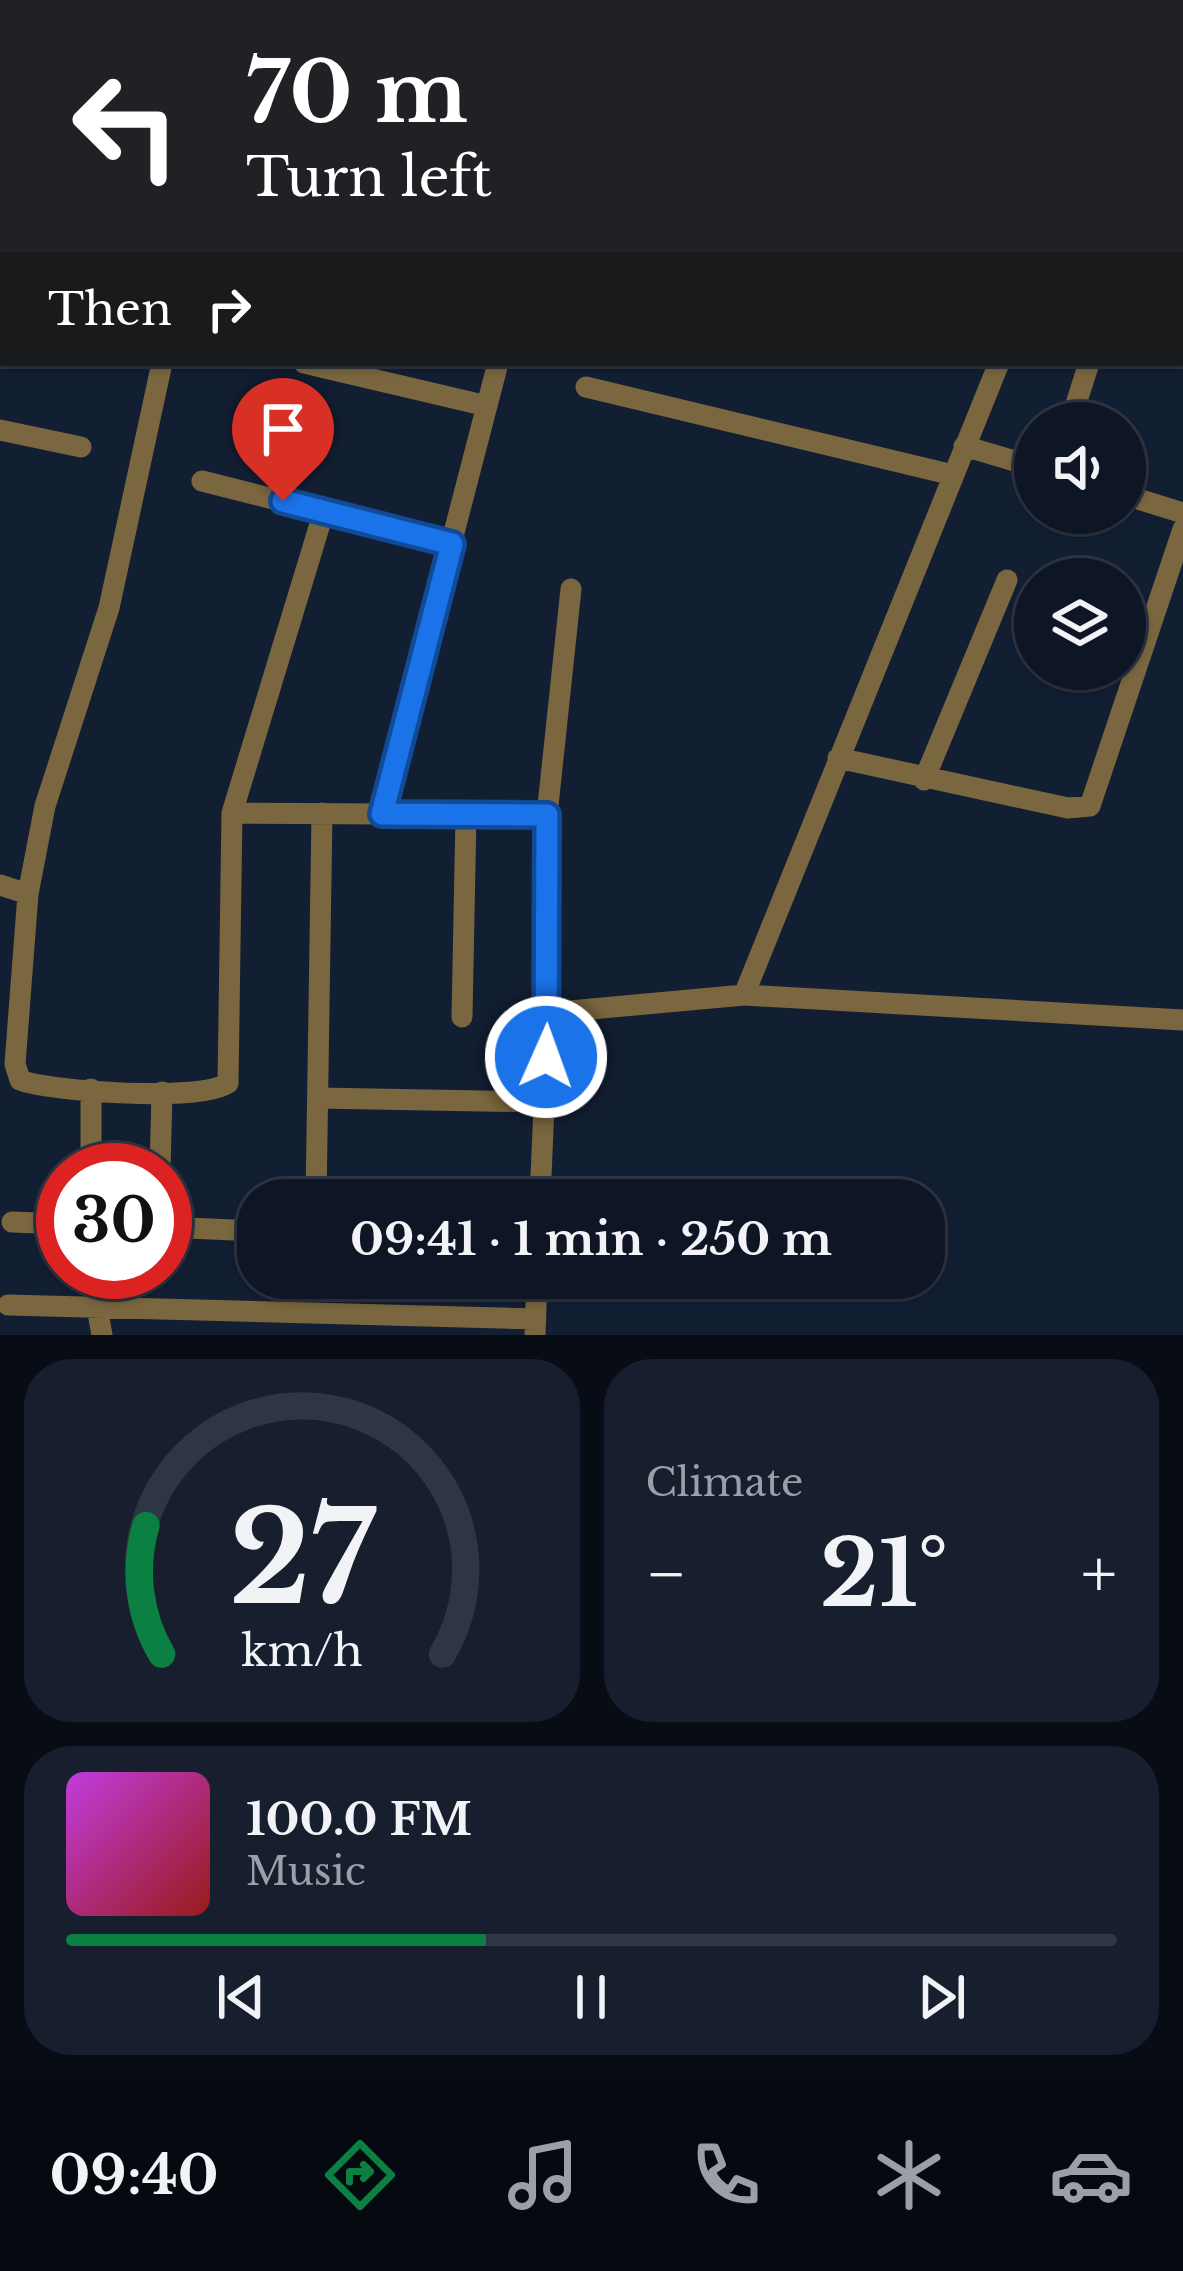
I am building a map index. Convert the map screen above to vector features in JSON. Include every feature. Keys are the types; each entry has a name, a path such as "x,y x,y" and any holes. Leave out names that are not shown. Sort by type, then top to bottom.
{"street":[{"path":"162,366 109,608 45,806 28,894 16,1076 27,1083 162,1092 216,1090 227,1083 232,813 324,512"},
{"path":"330,366 487,406"},
{"path":"382,814 497,366"},
{"path":"744,995 998,366"},
{"path":"1077,402 1088,366"},
{"path":"586,387 952,475"},
{"path":"0,430 81,447"},
{"path":"964,446 1014,461"},
{"path":"202,481 452,544"},
{"path":"1146,502 1183,513"},
{"path":"838,758 1068,808 1090,806 1174,585 1183,530"},
{"path":"924,780 1007,580"},
{"path":"542,1179 548,1013 547,815 571,589"},
{"path":"232,813 547,815"},
{"path":"316,1179 322,813"},
{"path":"462,1018 466,814"},
{"path":"0,886 28,894"},
{"path":"548,1013 744,995 1183,1020"},
{"path":"91,1089 91,1143"},
{"path":"161,1143 162,1092"},
{"path":"318,1097 544,1102"},
{"path":"13,1222 36,1223"},
{"path":"192,1229 237,1230"},
{"path":"8,1305 536,1327"},
{"path":"97,1307 102,1335"}],"route":[{"path":"283,501 452,544 382,814 547,815 546,1057"}]}
